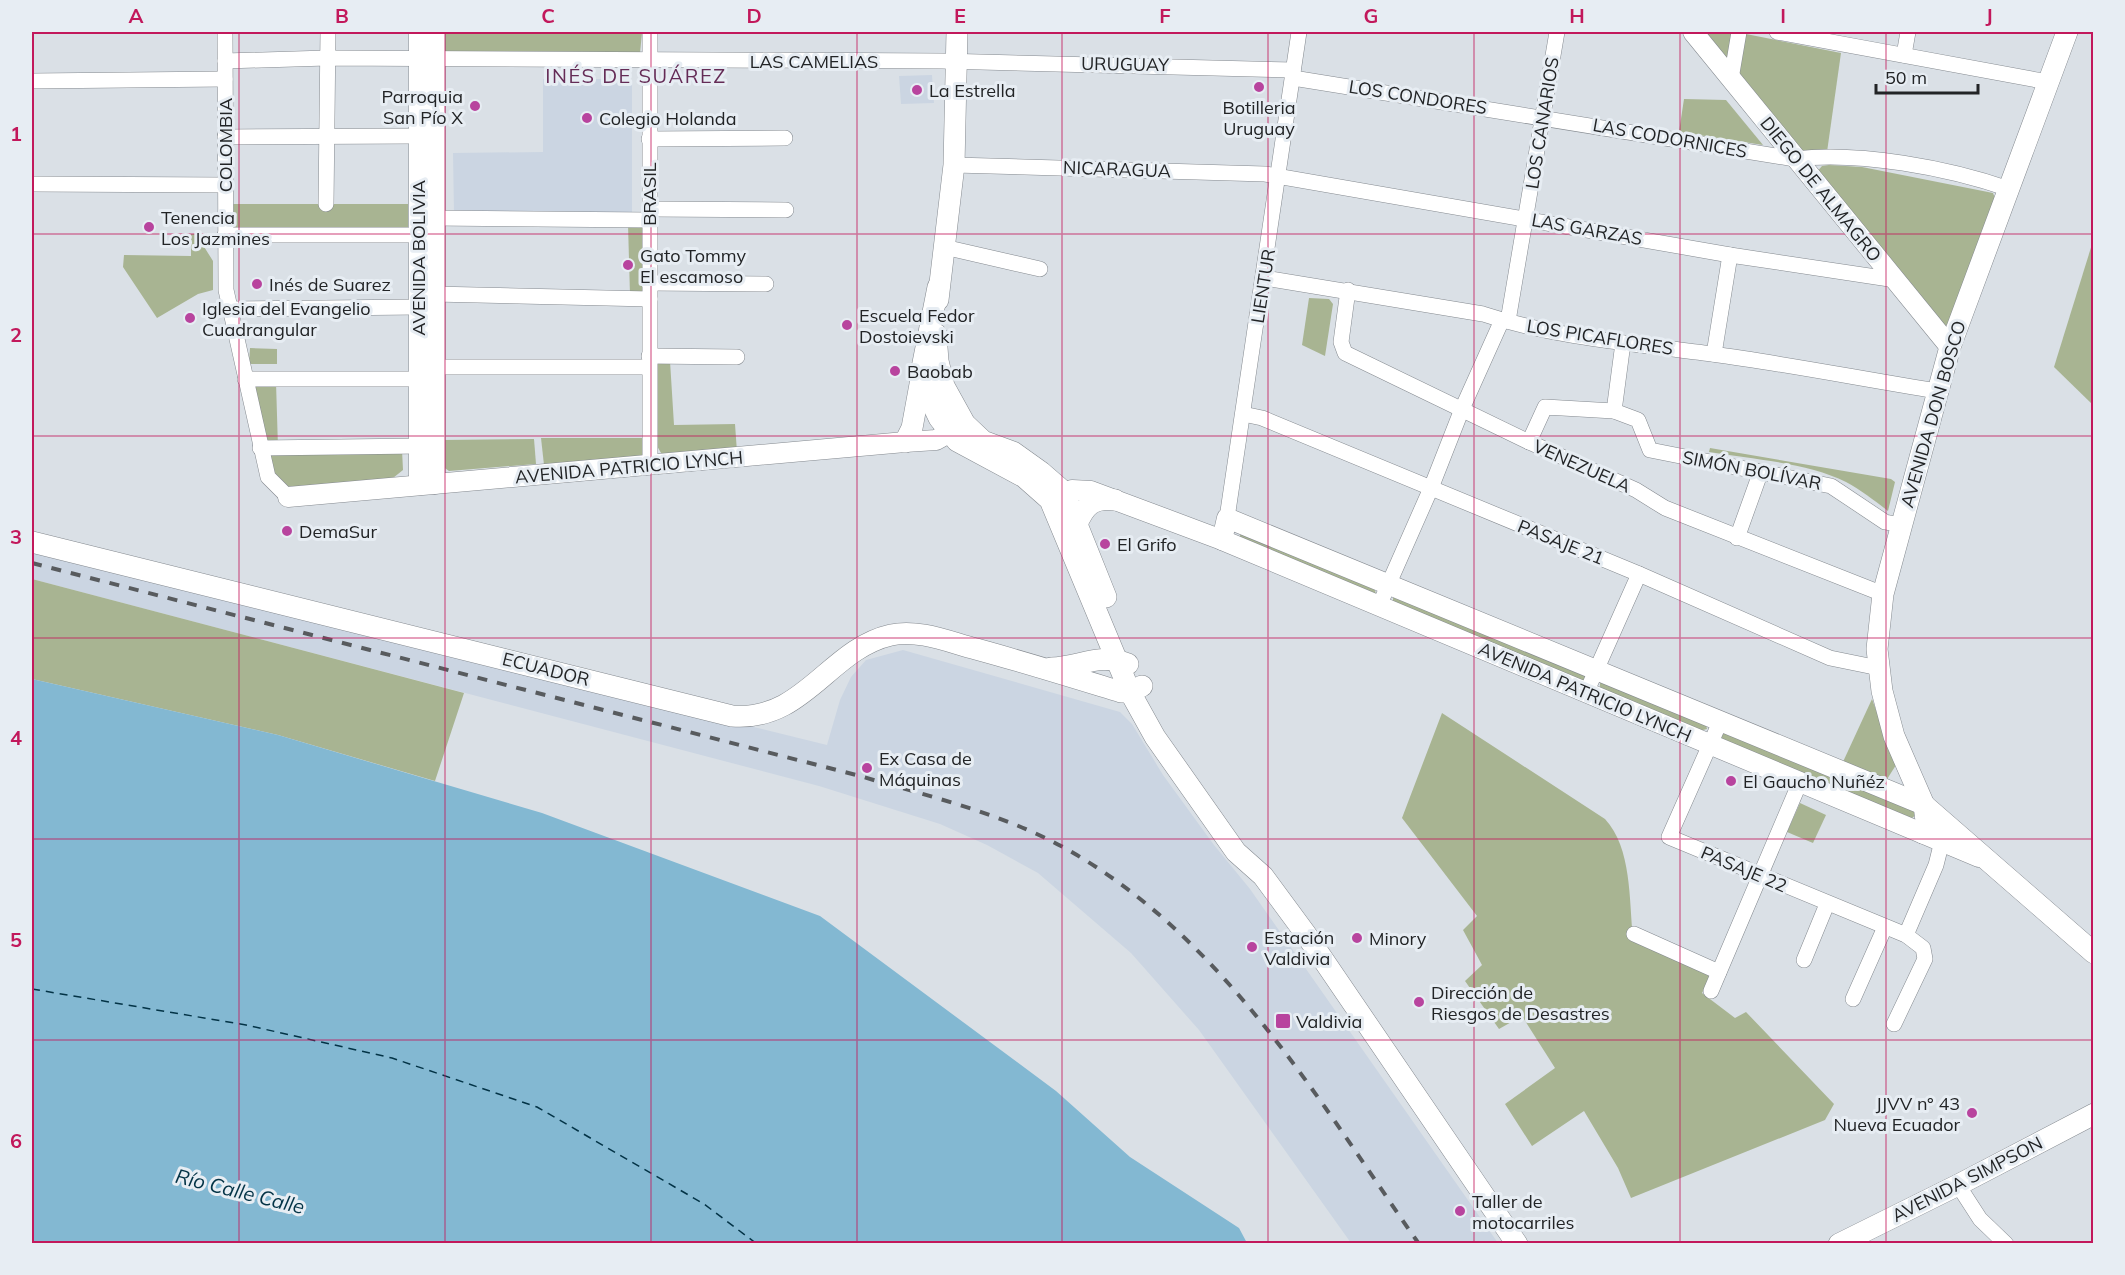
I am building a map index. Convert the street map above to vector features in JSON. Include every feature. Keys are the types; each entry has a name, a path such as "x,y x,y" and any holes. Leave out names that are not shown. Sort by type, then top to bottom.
{"main road":[{"path":"904,442 912,428 944,247 954,165 957,32"},
{"name":"AVENIDA DON BOSCO","path":"1932,837 1924,805 1894,736 1879,668 1876,650 1883,594 1950,346 2067,32"},
{"path":"938,287 936,337 940,373 957,428"},
{"path":"921,373 930,400 957,428 1013,453 1032,465 1077,524 1125,663 1173,765 1236,852 1263,876"},
{"path":"1057,496 1104,627 1125,663"},
{"path":"1077,524 1083,511 1091,502 1103,499 1115,500"},
{"name":"ECUADOR","path":"32,542 732,716 753,716 782,708 859,649 893,634 923,636 1041,667 1121,692 1136,689"},
{"path":"1091,659 1101,646 1104,627"},
{"name":"ECUADOR","path":"1041,667 1059,668 1091,659 1125,663"},
{"path":"1136,689 1246,845 1263,876 1311,941 1516,1244"},
{"name":"AVENIDA DON BOSCO","path":"1924,805 1988,860"},
{"name":"AVENIDA PATRICIO LYNCH","path":"1988,860 2094,953"},
{"name":"AVENIDA SIMPSON","path":"1839,1244 2094,1114"}],"street":[{"name":"COLOMBIA","path":"225,32 225,235 228,309 268,477 288,497"},
{"path":"326,204 328,32"},
{"name":"AVENIDA BOLIVIA","path":"419,32 426,59 434,218 433,294 419,446 427,484"},
{"name":"AVENIDA BOLIVIA","path":"427,484 425,373 418,307 418,136 426,59 435,32"},
{"name":"BRASIL","path":"650,32 650,465"},
{"name":"LIENTUR","path":"1222,540 1265,278 1299,32"},
{"name":"LOS CANARIOS","path":"1379,606 1431,488 1462,409 1505,321 1527,218 1557,32"},
{"name":"DIEGO DE ALMAGRO","path":"1693,32 1950,346"},
{"path":"1731,79 1739,32"},
{"path":"1777,32 2048,82"},
{"path":"1904,55 1908,32"},
{"name":"LAS CAMELIAS","path":"225,61 327,58 957,62"},
{"name":"URUGUAY","path":"957,62 1293,74"},
{"name":"LOS CONDORES","path":"1293,74 1544,116"},
{"path":"32,81 225,79"},
{"name":"LAS CODORNICES","path":"1544,116 1795,159 1825,155 1911,165 1954,173 2009,189"},
{"path":"225,137 418,136"},
{"path":"649,139 785,138"},
{"name":"NICARAGUA","path":"954,165 1279,176"},
{"name":"LAS GARZAS","path":"1279,176 1730,255 1896,280"},
{"path":"32,184 225,185"},
{"path":"434,218 786,210"},
{"path":"225,235 418,235"},
{"path":"944,247 1040,269"},
{"path":"1714,354 1730,255"},
{"name":"LOS PICAFLORES","path":"1265,278 1483,314 1505,321 1623,343 1714,354 1937,391"},
{"path":"649,283 766,284"},
{"name":"VENEZUELA","path":"1348,290 1341,342 1345,353 1529,442 1636,490 1665,508 1883,594"},
{"path":"433,294 650,299"},
{"path":"228,309 418,307"},
{"path":"1614,411 1623,343"},
{"path":"245,379 425,373 737,357"},
{"name":"SIMÓN BOLÍVAR","path":"1529,442 1545,406 1614,411 1638,420 1650,450 1831,486 1886,522 1901,525"},
{"name":"PASAJE 21","path":"1243,414 1262,418 1639,574 1830,658 1879,668"},
{"name":"AVENIDA PATRICIO LYNCH","path":"288,497 904,442 927,443 957,428"},
{"path":"260,448 419,446"},
{"path":"1737,538 1761,471"},
{"name":"AVENIDA PATRICIO LYNCH","path":"1057,496 1085,489 1222,540 1988,860"},
{"name":"AVENIDA PATRICIO LYNCH","path":"1227,518 1924,805"},
{"path":"1586,693 1639,574"},
{"name":"PASAJE 22","path":"1720,722 1669,837 1906,935 1923,948 1925,958 1894,1024"},
{"path":"1711,992 1800,782"},
{"path":"1906,935 1936,865 1932,837"},
{"path":"1804,960 1827,904"},
{"path":"1853,999 1885,927"},
{"path":"1634,934 1719,972"},
{"path":"1958,1185 1980,1219 2006,1244"}],"shaded area":[{"name":"La Estrella","path":"932,75 934,103 901,104 899,76"},
{"name":"Colegio Holanda","path":"543,79 625,79 632,84 632,214 454,213 453,153 543,152"},
{"path":"32,549 827,745 840,700 851,677 866,660 903,650 1120,712 1132,724 1163,775 1214,845 1250,889 1498,1243 1351,1243 1199,1030 1131,953 1038,873 987,845 940,824 819,786 32,579"}],"green space":[{"path":"1703,32 1732,32 1728,58 1724,59"},
{"path":"642,33 640,53 446,55 443,49 443,34"},
{"path":"1746,34 1841,53 1827,152 1796,152 1737,75"},
{"path":"1684,99 1726,100 1763,145 1679,132"},
{"path":"1822,166 1862,167 1993,193 1995,198 1951,322 1945,326 1816,173"},
{"path":"233,204 408,204 408,231 233,229"},
{"path":"628,224 642,225 643,296 630,295"},
{"path":"191,234 196,234 213,261 213,290 198,294 157,318 123,267 124,255 191,256"},
{"path":"2093,241 2093,405 2054,367"},
{"path":"1309,298 1329,299 1333,304 1325,356 1302,345"},
{"path":"250,348 277,349 277,364 249,364"},
{"path":"657,360 670,361 674,425 735,424 737,452 664,458 657,446"},
{"path":"251,382 276,382 278,448 402,450 403,470 393,478 287,487 269,468"},
{"path":"541,438 642,438 642,458 544,465"},
{"path":"534,439 536,464 449,471 442,466 441,440"},
{"path":"1710,448 1891,479 1895,482 1888,511 1857,488 1815,470 1779,462 1709,452"},
{"path":"1241,532 1374,587 1376,594 1239,539"},
{"path":"32,579 464,693 435,781 278,735 32,679"},
{"path":"1393,597 1585,674 1585,678 1583,681 1393,604"},
{"path":"1604,682 1706,725 1707,729 1699,731 1600,690 1600,683"},
{"path":"1872,699 1896,765 1884,784 1842,764"},
{"path":"1442,713 1605,819 1614,831 1625,859 1633,938 1712,975 1702,993 1735,1018 1746,1012 1834,1104 1825,1120 1631,1198 1618,1168 1584,1111 1532,1146 1505,1104 1555,1068 1522,1016 1499,1029 1465,981 1482,965 1463,930 1477,916 1402,818"},
{"path":"1726,733 1915,812 1916,815 1912,818 1724,741 1720,738"},
{"path":"1800,803 1826,815 1813,843 1787,832"}],"water":[{"name":"Río Calle Calle","path":"32,679 278,735 542,813 820,916 1056,1091 1130,1157 1239,1228 1247,1243 32,1243"}],"ferry route":[{"path":"32,989 246,1025 392,1058 537,1107 704,1204 757,1244"}],"railway":[{"path":"32,563 860,776 987,814 1037,834 1061,846 1118,882 1171,925 1218,972 1262,1023 1303,1077 1419,1244"}],"place":[{"name":"Botilleria Uruguay","path":"1259,87"},
{"name":"La Estrella","path":"917,90"},
{"name":"Parroquia San Pío X","path":"475,106"},
{"name":"Colegio Holanda","path":"587,118"},
{"name":"Tenencia Los Jazmines","path":"149,227"},
{"name":"Gato Tommy El escamoso","path":"628,265"},
{"name":"Inés de Suarez","path":"257,284"},
{"name":"Iglesia del Evangelio Cuadrangular","path":"190,318"},
{"name":"Escuela Fedor Dostoievski","path":"847,325"},
{"name":"Baobab","path":"895,371"},
{"name":"DemaSur","path":"287,531"},
{"name":"El Grifo","path":"1105,544"},
{"name":"Ex Casa de Máquinas","path":"867,768"},
{"name":"El Gaucho Nuñéz","path":"1731,781"},
{"name":"Minory","path":"1357,938"},
{"name":"Estación Valdivia","path":"1252,947"},
{"name":"Dirección de Riesgos de Desastres","path":"1419,1002"},
{"name":"Valdivia","path":"1283,1021"},
{"name":"JJVV n° 43 Nueva Ecuador","path":"1972,1113"},
{"name":"Taller de motocarriles","path":"1460,1211"}],"district":[{"name":"INÉS DE SUÁREZ","path":"636,75"}]}
